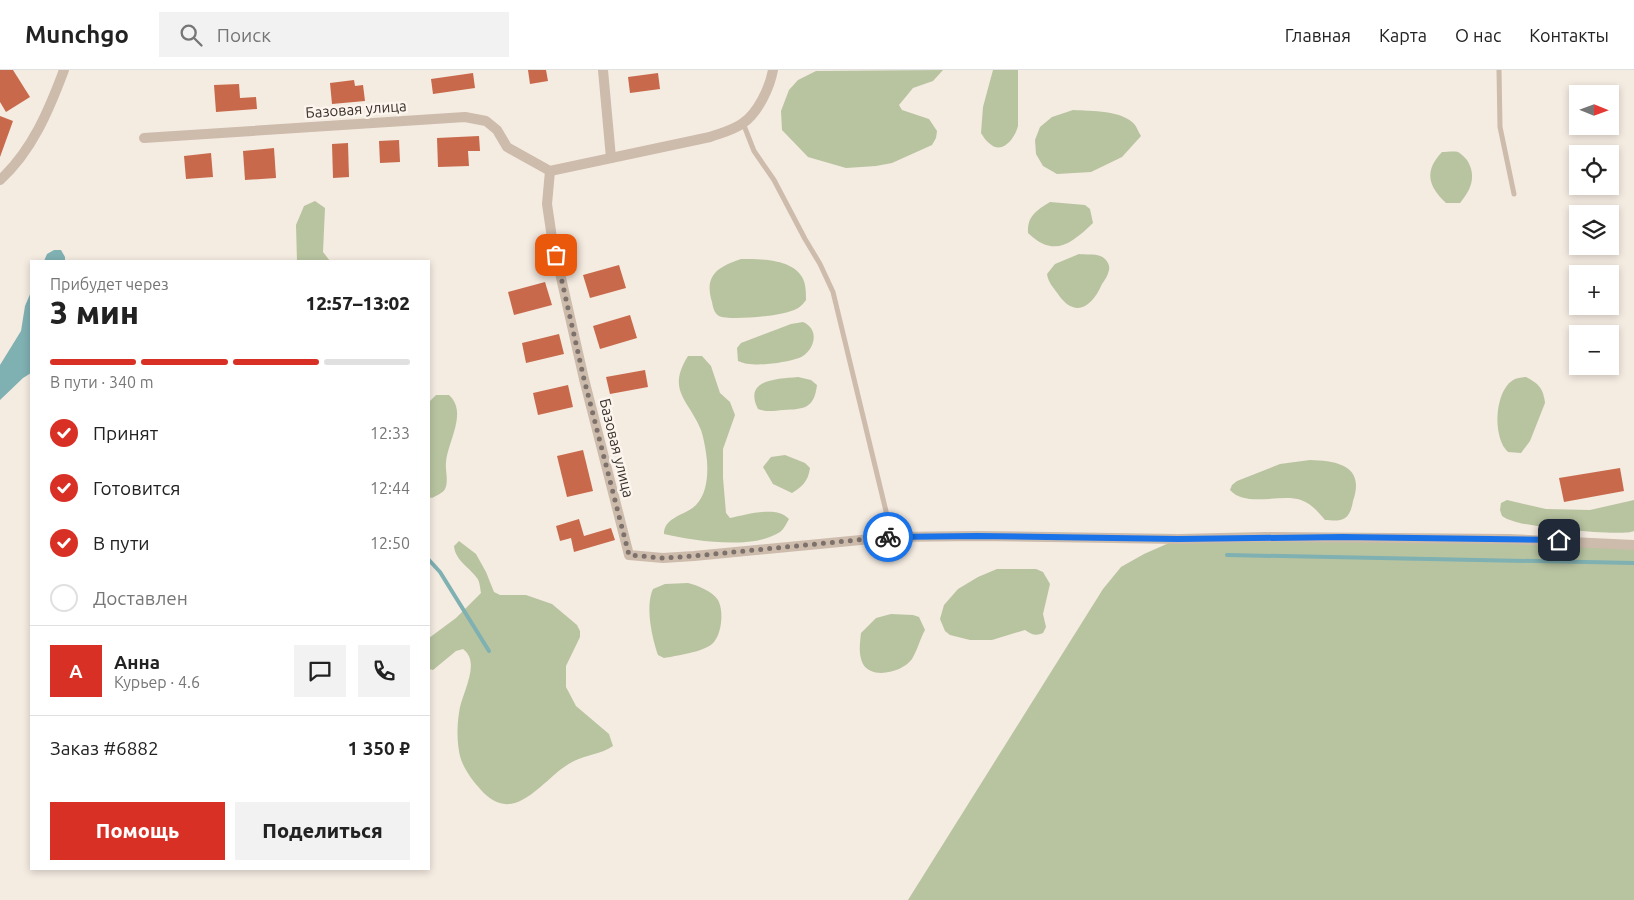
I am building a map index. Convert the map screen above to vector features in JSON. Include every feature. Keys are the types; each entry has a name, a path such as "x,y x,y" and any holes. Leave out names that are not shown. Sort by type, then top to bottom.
{"street":[{"path":"0,180 10,171 26,150 39,128 64,70"},
{"path":"603,70 611,158"},
{"path":"550,171 710,137 743,123 763,99 770,84 773,70"},
{"name":"Базовая улица","path":"144,138 466,117 486,121 497,130 507,147 550,171 547,204 552,238 584,379 629,555 663,558 694,556 892,537"},
{"path":"892,537 977,536 1178,539 1265,537 1490,538 1634,545"}],"lane":[{"path":"1499,70 1500,127 1514,194"},
{"path":"743,123 754,151 774,180 820,264 833,292 892,537"}],"green space":[{"path":"943,70 933,81 913,88 899,105 902,110 929,119 937,131 936,138 932,145 892,163 846,168 808,157 782,130 781,111 789,90 798,80 816,71"},
{"path":"993,70 1018,70 1018,126 1011,140 999,148 988,142 981,133 983,107"},
{"path":"1073,110 1106,112 1123,116 1135,125 1141,136 1122,157 1091,172 1057,174 1043,166 1036,154 1035,140 1040,127 1052,117"},
{"path":"1442,152 1458,152 1467,160 1470,166 1472,177 1470,188 1460,203 1446,203 1435,191 1432,184 1430,178 1432,166"},
{"path":"315,201 325,208 323,252 329,260 297,260 296,225 304,206"},
{"path":"1050,202 1085,205 1090,209 1093,223 1070,242 1062,245 1046,245 1037,241 1028,233 1029,222 1034,214"},
{"path":"1079,254 1103,257 1108,263 1109,272 1093,299 1083,307 1077,308 1064,302 1048,280 1047,274 1055,264"},
{"path":"741,259 775,261 791,267 803,279 806,288 806,300 796,309 777,315 743,318 719,316 714,310 710,293 711,279 725,265"},
{"path":"803,322 809,326 814,335 812,346 799,358 768,364 751,364 738,361 737,348 741,343 791,324"},
{"path":"688,356 702,356 711,366 720,393 730,402 735,415 723,449 726,513 730,518 769,512 783,515 789,519 780,532 769,538 755,541 724,542 664,534 665,528 671,520 700,501 705,490 707,478 705,445 701,430 679,387 679,378"},
{"path":"798,377 811,380 817,385 816,393 807,406 797,409 770,411 758,409 755,392 764,382"},
{"path":"1526,377 1540,387 1545,403 1530,441 1521,453 1508,452 1499,436 1499,403 1508,384 1515,379"},
{"path":"436,395 449,395 457,410 455,427 447,454 446,486 443,492 432,498 430,497 430,401"},
{"path":"785,455 805,463 810,468 804,483 792,493 773,484 763,467 771,457"},
{"path":"1310,460 1340,464 1352,473 1356,489 1350,511 1345,518 1325,520 1312,506 1293,498 1245,498 1230,490 1237,481 1280,464"},
{"path":"1507,500 1546,509 1590,510 1634,500 1634,531 1626,533 1595,532 1522,523 1502,516 1500,510 1501,503"},
{"path":"1178,539 1634,545 1634,900 908,900 1103,589 1121,567 1144,554"},
{"path":"459,541 476,554 494,592 500,595 526,595 552,604 577,625 580,637 566,666 566,687 576,706 609,734 613,746 574,761 531,795 515,803 500,803 488,797 464,767 460,757 458,722 471,670 471,662 468,655 463,649 456,651 433,670 430,669 430,637 456,618 481,593 478,580 457,555 454,546"},
{"path":"997,569 1036,569 1043,572 1050,584 1043,614 1046,627 1043,633 1034,634 1025,630 992,640 970,640 950,635 945,631 940,619 944,605 958,589 978,577"},
{"path":"688,583 708,591 718,600 721,610 720,629 715,640 708,647 664,658 658,655 649,613 653,589 665,584"},
{"path":"891,614 919,617 925,630 914,656 908,664 895,671 873,672 867,669 861,660 861,633 876,618"}],"water":[{"path":"54,250 61,250 65,260 44,260 47,254"},
{"path":"30,294 30,374 0,400 0,365 21,331 25,306"}],"building":[{"path":"0,70 13,70 30,97 6,112 0,102"},
{"path":"528,70 546,70 548,81 530,84"},
{"path":"473,73 475,88 433,94 431,79"},
{"path":"658,73 660,89 630,93 628,77"},
{"path":"354,80 355,86 363,85 365,101 332,104 330,83"},
{"path":"239,84 240,98 256,97 257,109 216,112 214,85"},
{"path":"0,116 13,121 0,157"},
{"path":"479,136 480,151 468,151 469,166 438,167 437,138"},
{"path":"399,140 400,162 380,163 379,141"},
{"path":"348,143 349,177 333,178 332,144"},
{"path":"274,148 276,178 245,180 243,151"},
{"path":"211,153 213,177 186,179 184,156"},
{"path":"619,265 626,288 590,298 583,275"},
{"path":"545,282 552,305 514,315 508,292"},
{"path":"630,315 637,338 600,349 593,326"},
{"path":"559,334 564,354 526,363 522,343"},
{"path":"645,370 648,387 610,394 606,377"},
{"path":"568,385 573,407 538,415 533,393"},
{"path":"583,450 593,491 567,497 557,456"},
{"path":"1620,468 1624,491 1564,502 1559,478"},
{"path":"579,519 584,536 611,528 615,540 574,552 571,538 560,541 556,526"}],"waterway":[{"path":"1227,555 1634,563"},
{"path":"430,561 440,572 489,651"}],"way so far":[{"path":"556,255 584,379 629,555 663,558 694,556 751,552 888,537"}],"route":[{"path":"888,537 977,536 1178,539 1342,537 1559,540"}]}
